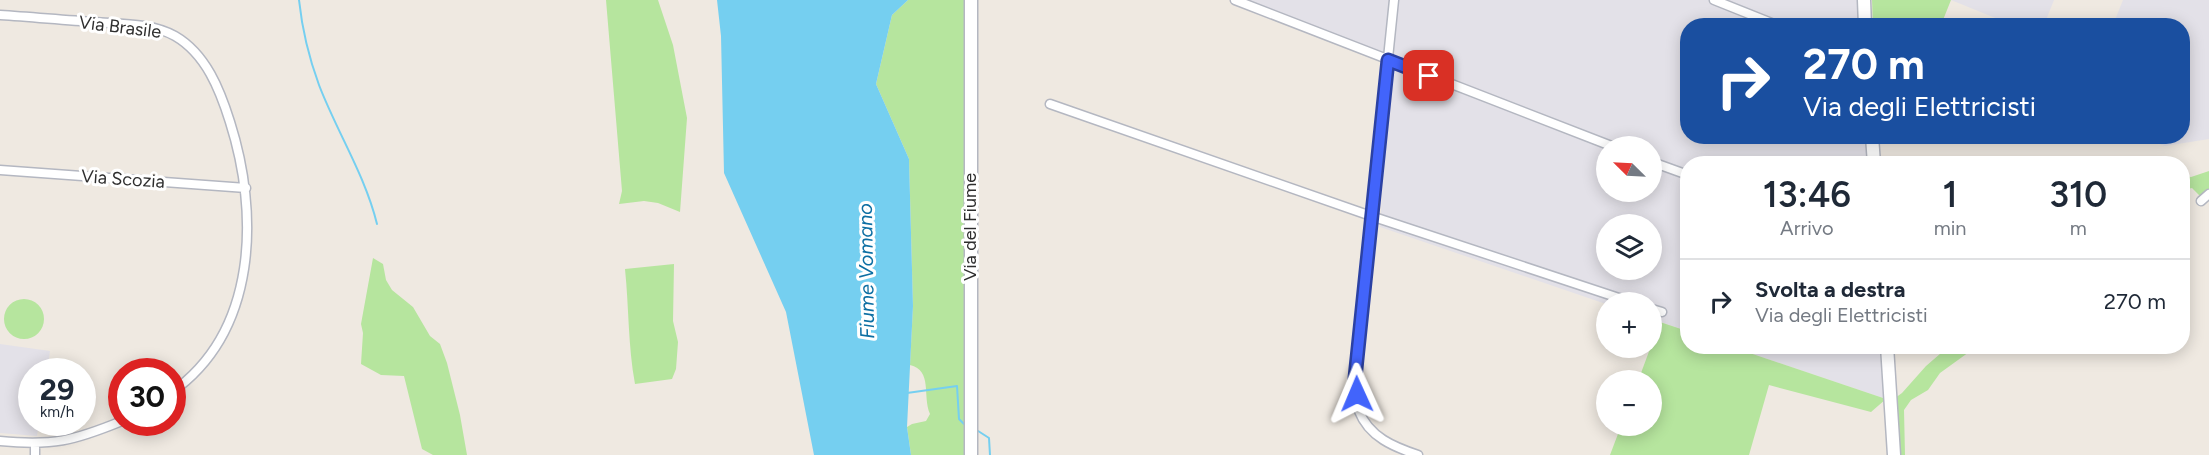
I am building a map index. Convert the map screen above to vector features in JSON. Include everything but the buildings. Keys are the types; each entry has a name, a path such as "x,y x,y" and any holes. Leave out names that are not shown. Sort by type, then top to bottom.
{"street":[{"name":"Via del Fiume","path":"971,0 971,455"},
{"path":"1235,0 1596,140"},
{"path":"1394,0 1355,378 1359,410 1370,429 1392,447 1418,455"},
{"path":"1714,0 1759,18"},
{"path":"1864,0 1865,18"},
{"name":"Via Brasile","path":"0,15 133,25 159,30 177,37 198,57 216,86 238,145 246,188 248,230 246,252 242,281 220,339 208,358 186,382"},
{"path":"1050,104 1371,216 1601,292"},
{"path":"1662,166 1680,173"},
{"name":"Via Scozia","path":"0,170 246,188"},
{"path":"2201,201 2209,194"},
{"path":"1888,354 1894,455"},
{"path":"0,441 35,444 68,440 108,426"},
{"path":"35,444 35,455"}],"shaded area":[{"path":"1242,0 1863,0 1864,18 1680,18 1680,144 1871,144 1872,156 1680,156 1680,329 1662,322 1662,292 1596,292 1596,301 1380,227 1390,59"},
{"path":"1951,0 2054,0 2047,18 1995,18"},
{"path":"2123,0 2209,0 2209,139 2190,142 2190,18 2116,18"},
{"path":"0,344 50,351 49,358 18,358 18,434 0,433"},
{"path":"1753,354 1883,354 1886,399"}],"green space":[{"path":"606,0 658,0 673,45 687,118 680,212 658,203 644,201 619,204 622,191"},
{"path":"908,0 967,0 965,67 968,455 911,455 907,427 926,421 930,414 922,373 910,365 913,306 909,159 876,84 892,15"},
{"path":"1872,0 1951,0 1944,18 1873,18"},
{"path":"2209,171 2209,189 2201,197 2190,188 2191,177"},
{"path":"373,258 383,264 386,280 392,290 413,307 430,336 440,344 460,415 467,455 433,455 422,449 404,376 381,375 361,364 363,333 361,324"},
{"path":"674,264 673,321 678,342 676,369 672,379 635,384 625,269"},
{"path":"24,299 32,300 38,305 43,311 43,327 38,333 32,338 24,339 16,338 10,333 5,327 4,319 5,311 10,305 16,300"},
{"path":"1662,323 1680,329 1680,354 1753,354 1886,399 1871,412 1769,385 1749,455 1610,455 1617,436 1662,436 1662,370 1642,370 1647,358 1662,358"},
{"path":"1940,354 1966,354 1940,373 1928,390 1911,400 1904,410 1905,455 1899,455 1895,398"}],"water":[{"name":"Fiume Vomano","path":"717,0 908,0 892,15 876,84 909,159 913,306 907,427 911,455 814,455 786,312 724,173 721,36"}],"waterway":[{"path":"299,0 306,43 315,75 358,171 377,224"},
{"path":"907,393 957,386 959,419 964,424"},
{"path":"975,429 989,438 990,455"}],"route":[{"path":"1357,394 1355,378 1388,60 1429,76"}]}
